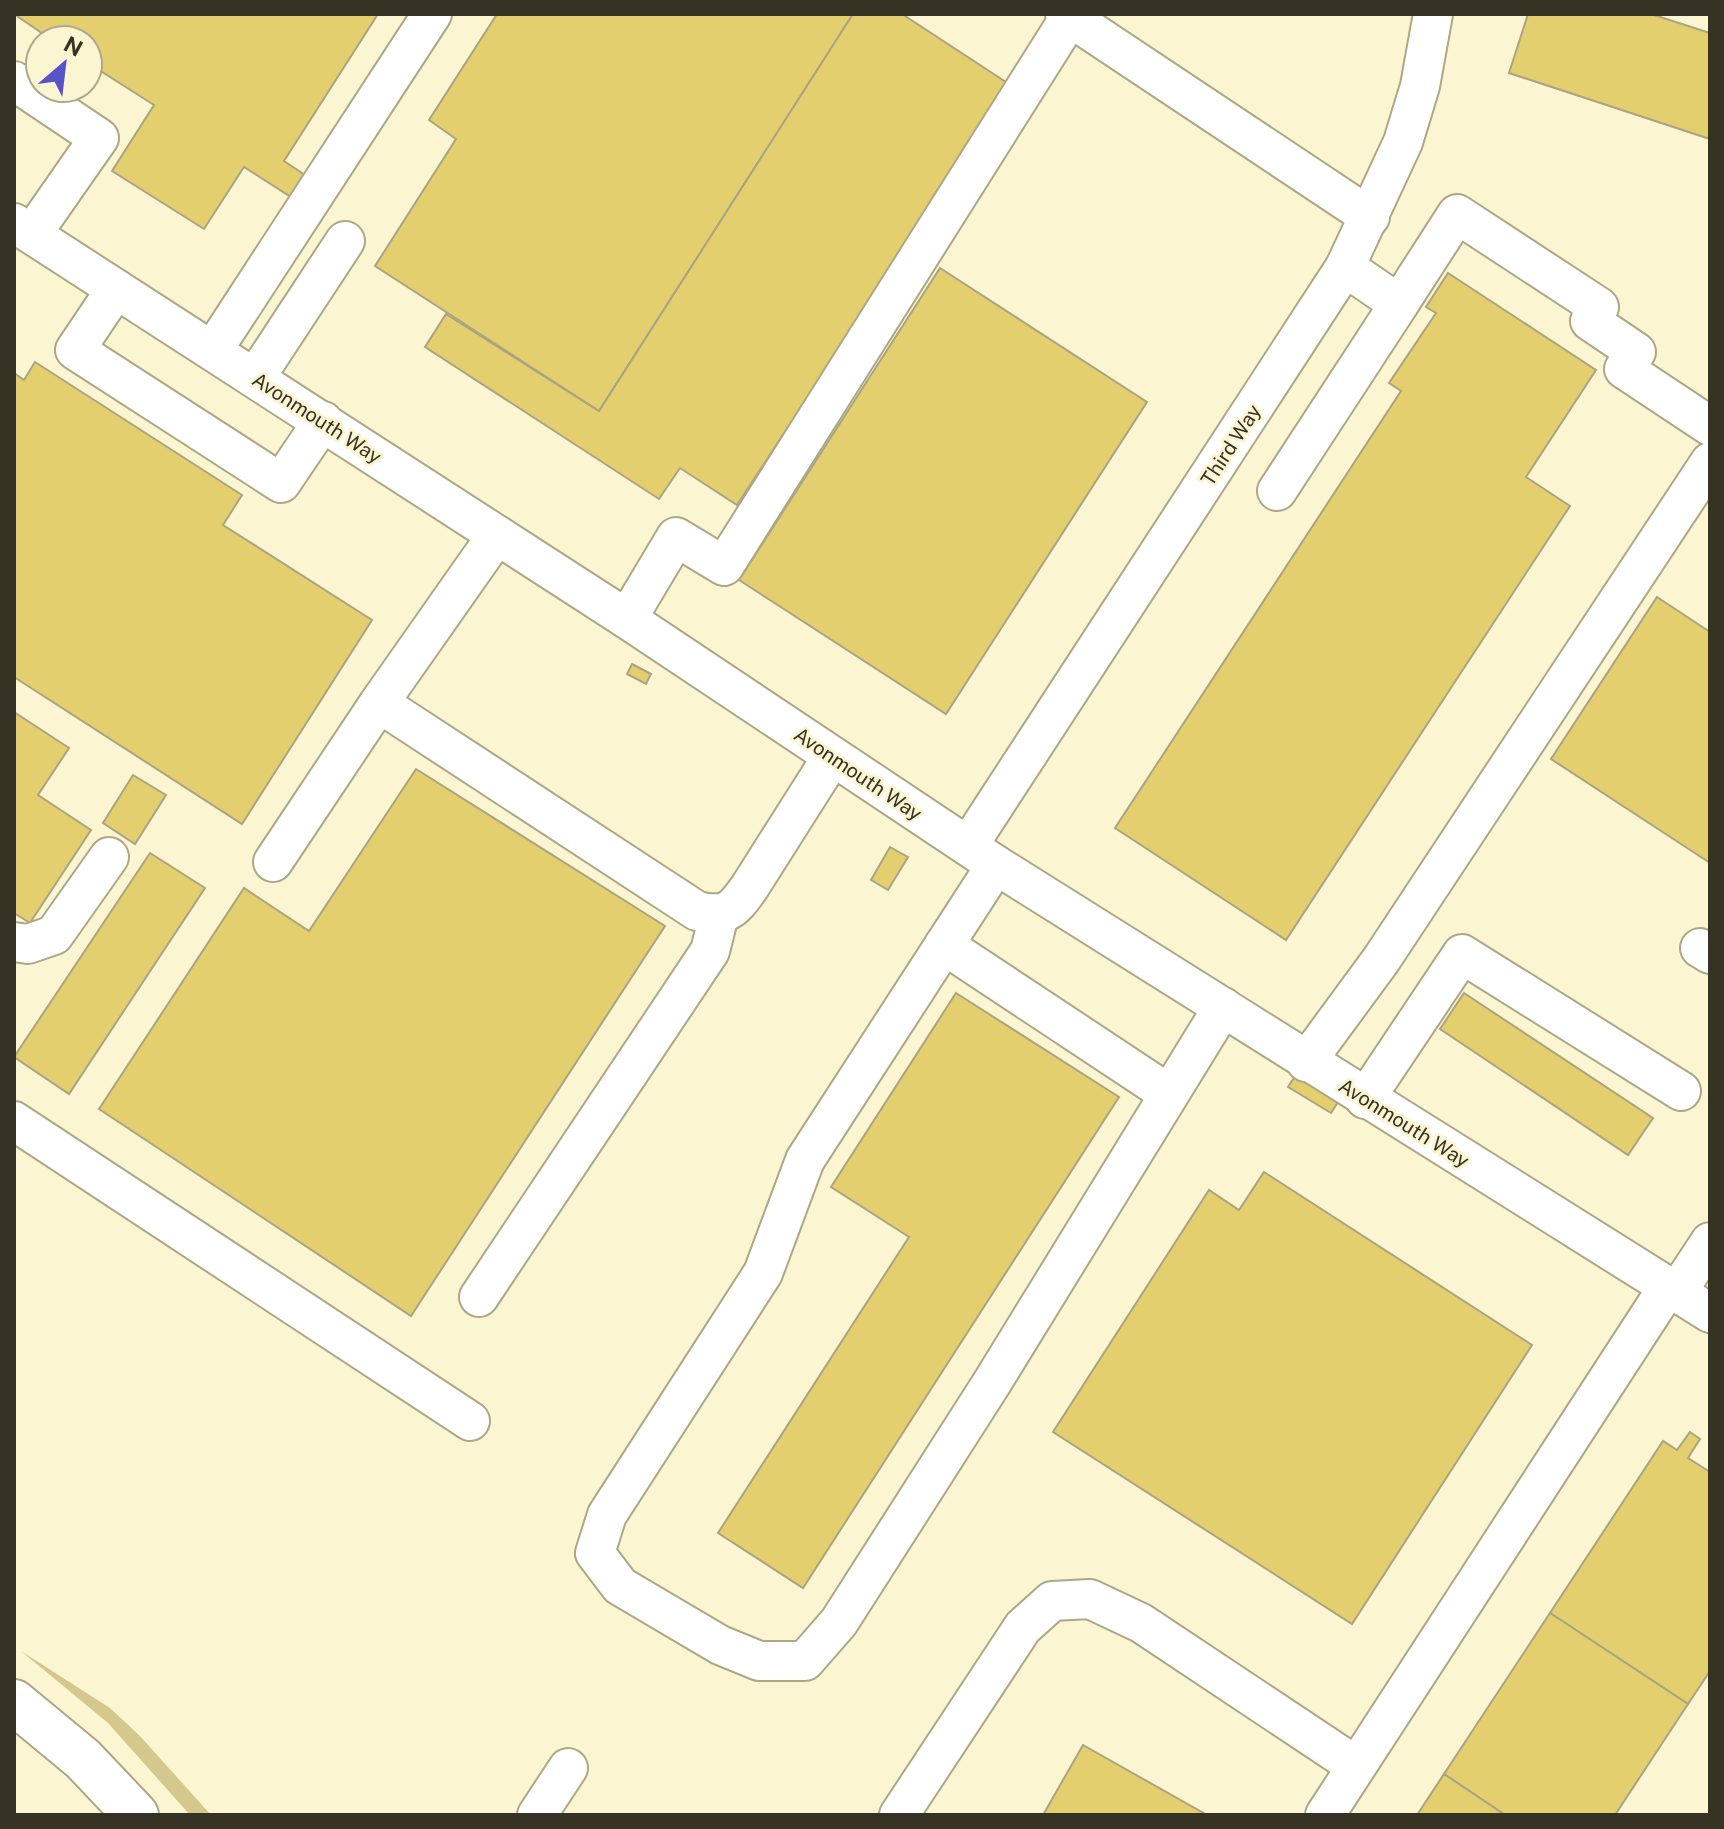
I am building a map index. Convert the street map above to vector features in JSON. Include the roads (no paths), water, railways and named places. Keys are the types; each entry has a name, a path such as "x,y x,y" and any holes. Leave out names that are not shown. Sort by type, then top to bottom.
{"highway":[{"path":"14,1702 83,1759 130,1808"}],"street":[{"path":"213,350 432,14"},
{"name":"Third Way","path":"1169,1094 993,1381 839,1622 805,1661 759,1661 720,1645 620,1586 595,1553 607,1515 763,1273 805,1160 944,945 982,856 1345,267 1403,142 1420,86 1433,14"},
{"path":"627,619 676,537 724,566 1067,16 1370,217"},
{"path":"14,81 99,138 23,228"},
{"path":"1277,491 1457,214 1599,307 1590,321 1630,360 1708,421"},
{"name":"Avonmouth Way","path":"23,228 627,619 982,856 1710,1313"},
{"path":"255,378 345,241"},
{"path":"1345,267 1399,304"},
{"path":"116,289 75,350 268,475 281,483 323,421"},
{"path":"1306,1062 1390,947 1710,462"},
{"path":"273,862 379,703 497,535"},
{"path":"379,703 697,911 719,915 736,907 832,757"},
{"path":"14,942 28,944 54,935 109,857"},
{"path":"479,1297 710,951 719,915"},
{"path":"944,945 1169,1094 1223,1007"},
{"path":"1365,1099 1462,954 1681,1091"},
{"path":"14,1121 470,1421"},
{"path":"1325,1815 1421,1664 1673,1290 1710,1242"},
{"path":"899,1815 1023,1627 1052,1601 1090,1599 1141,1623 1356,1766"},
{"path":"537,1815 568,1768"}]}
